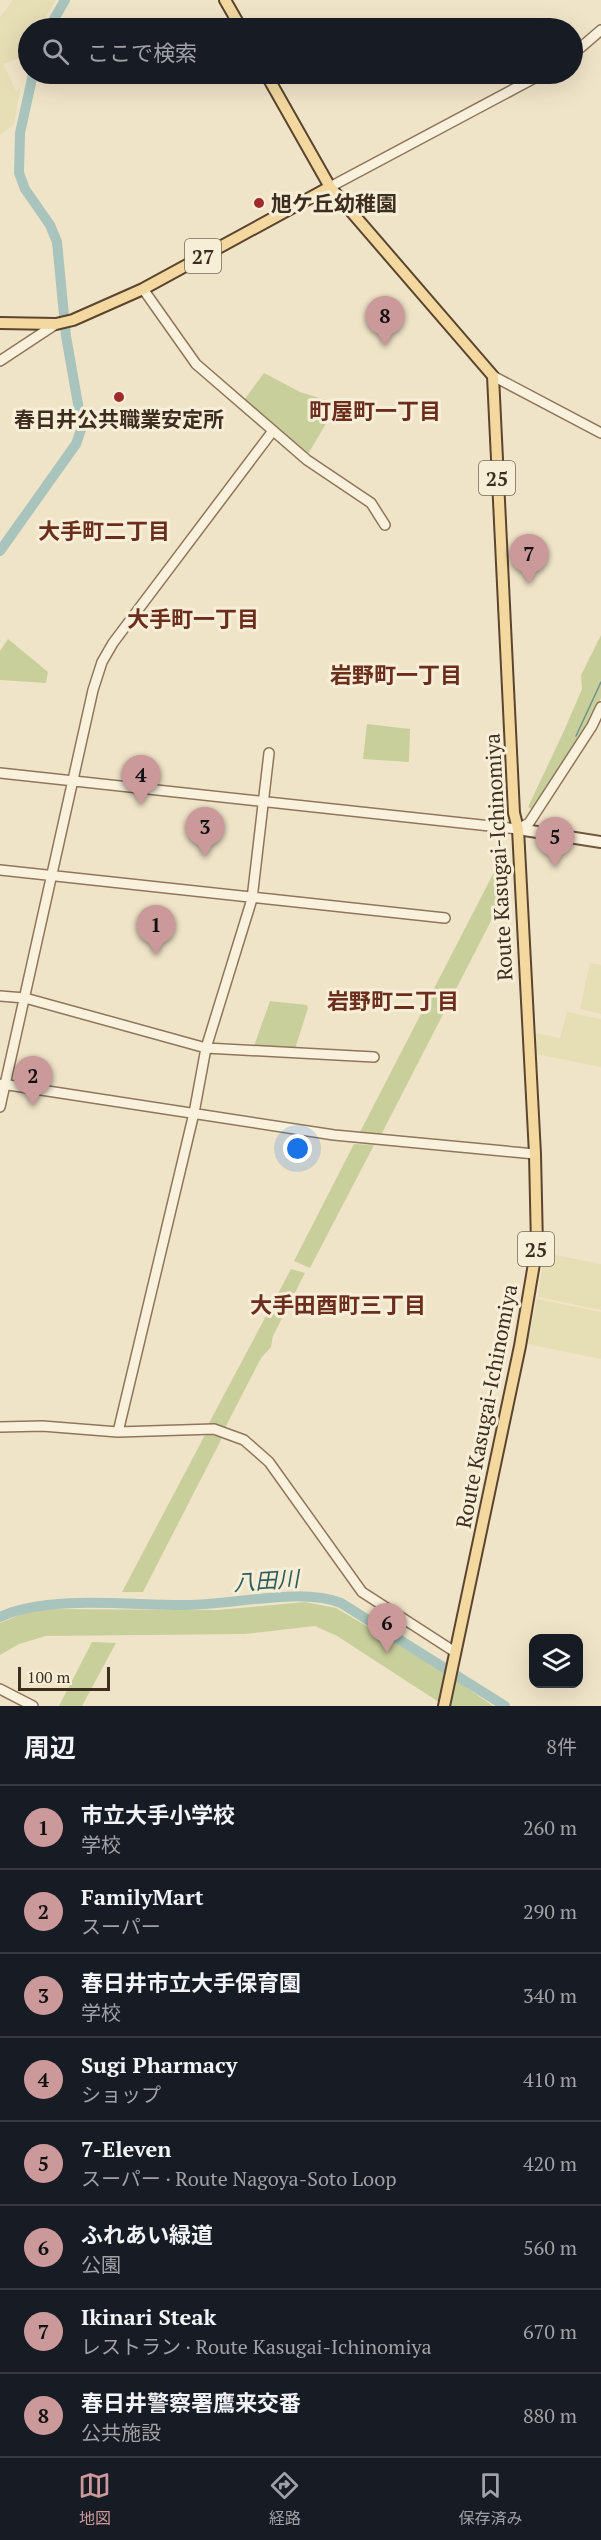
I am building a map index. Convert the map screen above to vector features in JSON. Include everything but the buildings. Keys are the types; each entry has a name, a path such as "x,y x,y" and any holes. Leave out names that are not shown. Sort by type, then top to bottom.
{"main road":[{"path":"225,0 235,18"},
{"path":"272,84 330,187 493,376"},
{"name":"27","path":"0,323 57,324 74,320 143,289 330,187"},
{"name":"Route Kasugai-Ichinomiya","path":"444,1705 520,1346 537,1246 535,1154 519,829 514,813 493,376"},
{"path":"519,829 601,842"}],"street":[{"path":"583,46 601,30"},
{"path":"330,187 523,84"},
{"path":"143,289 196,364 307,460 371,503 385,525"},
{"path":"0,361 57,324"},
{"path":"493,376 601,433"},
{"path":"0,1107 3,1084 25,998 93,690 102,662 112,644 272,432"},
{"path":"0,773 519,829 528,822 592,726 601,707"},
{"path":"118,1432 194,1113 206,1048 252,899 269,753"},
{"path":"0,870 252,899 445,918"},
{"path":"0,996 25,998 206,1048 374,1058"},
{"path":"3,1084 334,1135 535,1154"},
{"path":"0,1427 42,1426 118,1432 214,1429 244,1440 269,1462 362,1592 454,1657"},
{"path":"0,1689 32,1706"}],"shaded area":[{"path":"13,0 56,0 45,18 18,18 18,59 3,64 16,91 21,87 14,124 0,135 0,17"},
{"path":"590,963 601,965 601,1014 580,1009"},
{"path":"567,1012 601,1019 601,1067 536,1054 535,1033 560,1038"},
{"path":"544,1253 601,1264 601,1310 538,1297"},
{"path":"537,1299 601,1312 601,1359 527,1344"}],"green space":[{"path":"264,373 300,392 336,403 337,405 308,454 304,455 244,400"},
{"path":"601,635 601,698 588,728 532,809 528,807 582,689 581,675"},
{"path":"8,639 48,672 46,683 0,680 0,651"},
{"path":"367,724 410,729 409,762 363,759"},
{"path":"508,845 510,884 381,1135 360,1132"},
{"path":"270,1001 307,1005 295,1049 254,1046"},
{"path":"354,1144 374,1145 310,1268 294,1261"},
{"path":"291,1269 305,1273 273,1336 271,1347 261,1358 225,1428 211,1425 209,1423"},
{"path":"206,1433 222,1438 143,1592 122,1592"},
{"path":"305,1602 336,1608 441,1670 493,1706 445,1706 337,1636 315,1626 245,1634 46,1636 19,1644 0,1655 0,1623 22,1614 47,1609 217,1610"},
{"path":"92,1642 116,1643 82,1706 59,1706"}],"waterway":[{"path":"55,18 65,0"},
{"path":"0,551 76,444 82,427 66,336 57,242 50,225 25,189 19,173 20,133 31,84"},
{"path":"576,736 601,682"},
{"name":"八田川","path":"0,1617 19,1610 66,1603 187,1605 266,1598 324,1598 341,1603 505,1706"}],"place":[{"name":"旭ケ丘幼稚園","path":"259,203"},
{"name":"春日井警察署鷹来交番","path":"385,346"},
{"name":"春日井公共職業安定所","path":"119,397"},
{"name":"Ikinari Steak","path":"529,584"},
{"name":"Sugi Pharmacy","path":"141,805"},
{"name":"春日井市立大手保育園","path":"205,857"},
{"name":"7-Eleven","path":"555,867"},
{"name":"市立大手小学校","path":"156,955"},
{"name":"FamilyMart","path":"33,1106"},
{"name":"ふれあい緑道","path":"387,1653"}],"district":[{"name":"町屋町一丁目","path":"375,410"},
{"name":"大手町二丁目","path":"104,530"},
{"name":"大手町一丁目","path":"193,618"},
{"name":"岩野町一丁目","path":"396,674"},
{"name":"岩野町二丁目","path":"393,1000"},
{"name":"大手田酉町三丁目","path":"338,1304"}]}
